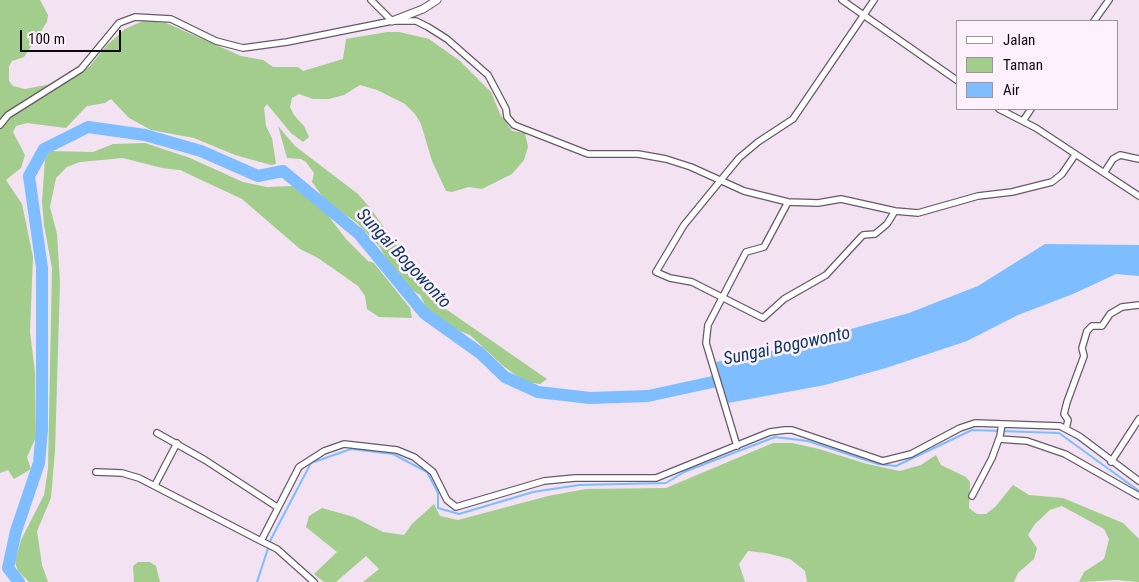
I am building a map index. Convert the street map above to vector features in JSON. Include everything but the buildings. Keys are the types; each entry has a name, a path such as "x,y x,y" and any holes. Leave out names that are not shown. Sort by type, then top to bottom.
{"street":[{"path":"0,125 8,115 81,69 113,28 124,19 146,16 171,19 216,41 243,48 287,42 390,19 423,9 437,0"},
{"path":"842,0 956,80"},
{"path":"874,0 793,118 748,150 720,181 684,225 656,272 670,278 692,282 761,318 767,317 784,299 826,275 862,236 875,234 888,224 895,211"},
{"path":"1095,20 1109,0"},
{"path":"372,1 390,19 416,21 447,39 488,76 506,109 507,117 514,125 578,151 609,155 638,154 666,159 692,167 751,194 788,202 818,203 841,199 895,211 918,212 978,196 1012,192 1052,182 1062,174 1075,155"},
{"path":"1001,110 1023,120 1139,196"},
{"path":"1023,120 1030,110"},
{"path":"1104,173 1113,159 1120,155 1139,159"},
{"path":"737,446 706,343 708,325 747,250 764,247 788,202"},
{"path":"1066,429 1068,425 1064,414 1084,356 1082,348 1087,331 1092,326 1102,326 1110,314 1122,306 1139,305"},
{"path":"1111,462 1139,419"},
{"path":"972,496 1000,438 1002,425"},
{"path":"263,542 294,472 302,463 324,451 344,444 397,450 414,457 433,472 447,500 456,507 544,480 656,478 770,432 792,430 877,459 887,460 921,450 967,426 1056,426 1079,436 1111,462 1139,481"},
{"path":"156,433 177,444 277,507"},
{"path":"1000,438 1027,441 1065,454 1139,496"},
{"path":"155,485 177,444"},
{"path":"96,472 122,473 155,485 277,549 314,582"}],"green space":[{"path":"0,0 40,0 48,15 47,22 24,57 12,61 9,66 9,81 13,86 25,89 67,81 90,66 107,45 125,29 143,21 166,23 241,56 263,60 273,67 298,67 303,71 343,59 346,39 387,32 399,32 429,39 460,61 491,92 500,114 512,131 525,133 528,147 524,160 512,174 482,189 469,187 452,192 446,191 432,161 421,124 415,114 405,104 377,90 360,85 344,95 329,99 313,99 299,94 292,98 290,107 294,115 304,126 309,137 303,142 291,133 267,104 264,108 266,126 272,138 276,164 271,165 235,155 194,138 151,130 129,118 111,99 105,103 87,106 66,128 27,123 16,126 13,132 25,155 21,168 6,180 22,204 33,257 30,332 35,372 36,437 27,457 31,469 14,479 8,470 0,473"},
{"path":"278,126 295,146 358,194 371,209 425,285 427,291 440,305 547,379 540,384 525,382 502,365 470,335 449,327 428,311 420,295 407,287 392,269 379,246 356,222 327,203 312,182 314,173 306,162 301,159 287,158"},
{"path":"145,143 190,158 243,182 267,187 292,186 323,209 346,239 368,261 374,263 410,308 412,318 379,317 367,309 365,296 358,286 318,258 300,249 242,199 180,170 162,168 123,158 80,162 67,167 56,178 50,207 57,234 60,282 55,450 51,498 37,531 42,565 48,582 29,582 18,571 15,562 21,540 44,495 48,469 52,268 42,202 45,159 50,151 93,152 113,144"},
{"path":"773,443 792,443 819,449 867,464 900,471 921,465 936,455 941,465 966,477 970,482 969,508 977,514 986,514 995,507 1013,485 1029,495 1063,498 1123,523 1139,539 1139,582 1117,580 1079,582 1084,572 1104,559 1109,539 1104,529 1062,506 1050,510 1035,524 1028,535 1037,548 1034,559 1018,573 1014,582 807,582 805,571 790,559 748,551 739,564 745,582 363,582 379,569 366,556 336,582 324,582 314,574 337,552 306,527 309,516 322,508 354,517 383,532 404,535 412,524 434,504 440,516 458,520 548,496 586,489 666,488"},
{"path":"138,562 150,562 156,566 160,582 134,582 133,566"}],"water":[{"path":"1045,244 1139,245 1139,276 1116,274 1073,294 1018,315 967,341 886,368 825,385 728,403 716,362 767,352 909,313 978,286"}],"waterway":[{"name":"Sungai Bogowonto","path":"19,582 8,568 16,531 39,463 42,430 42,268 29,176 44,149 88,127 145,135 201,151 258,176 283,171 359,234 424,313 480,353 505,377 538,392 590,398 648,396 731,378"},
{"path":"257,582 271,539 311,463 351,449 393,454 427,472 438,493 438,508 459,514 533,492 579,485 666,483 684,472 775,437 808,441 878,464 896,466 972,430 1059,433 1139,491"}]}
